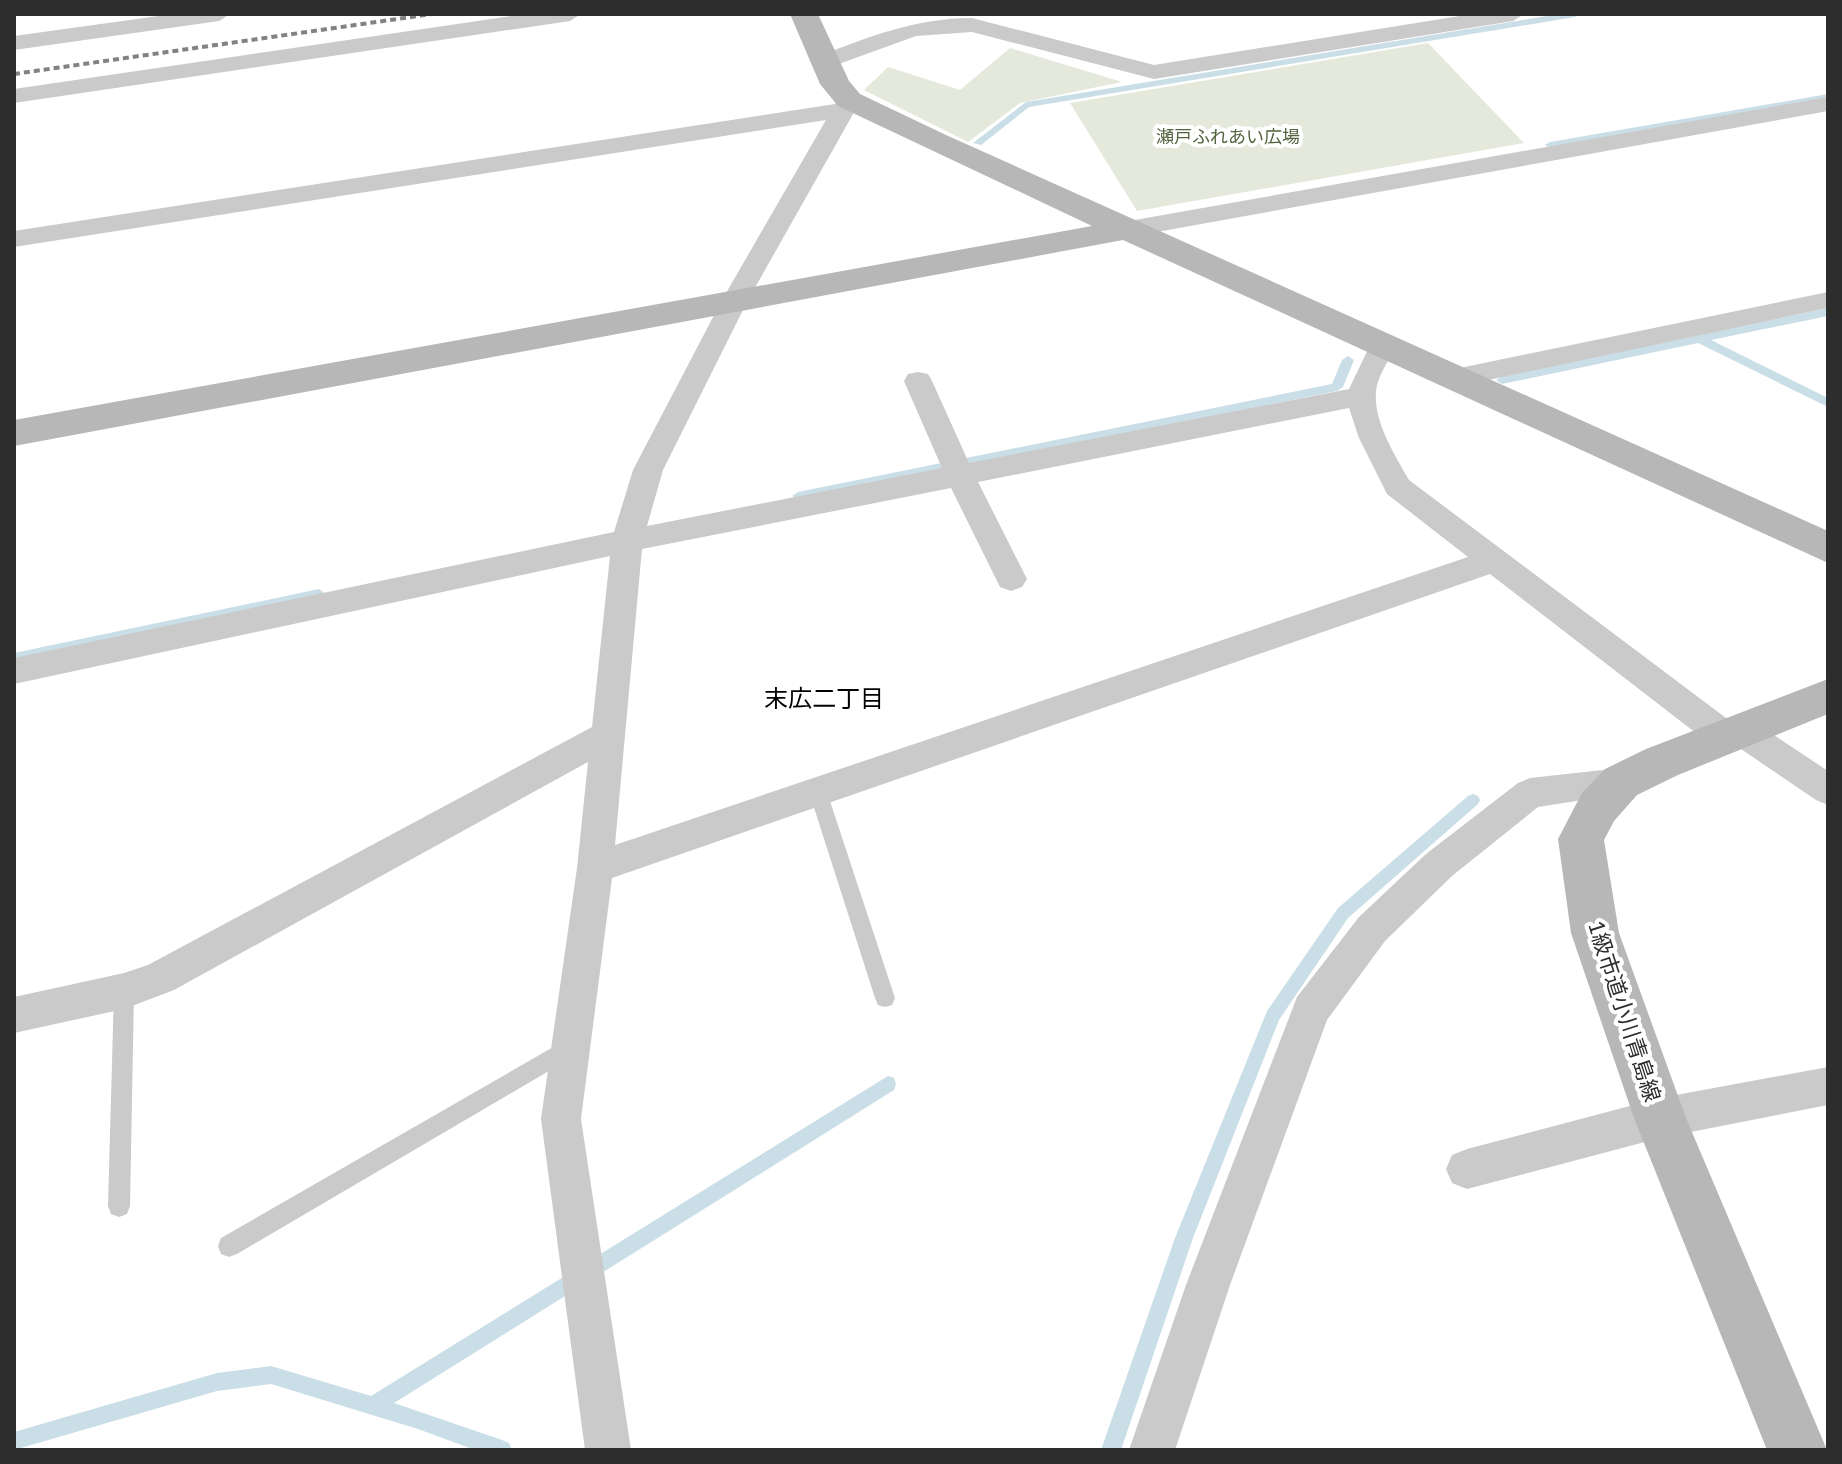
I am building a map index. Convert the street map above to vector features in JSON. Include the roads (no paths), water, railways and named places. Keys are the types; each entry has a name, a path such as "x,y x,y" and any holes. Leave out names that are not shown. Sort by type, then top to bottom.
{"street":[{"path":"14,43 219,14"},
{"path":"14,96 570,14"},
{"path":"804,14 846,105"},
{"path":"825,62 918,27 944,24 972,25 1154,72 1513,14"},
{"path":"14,433 1828,104"},
{"path":"608,1450 561,1119 595,868 631,526 648,470 735,300 846,105"},
{"path":"14,239 846,105 1129,229 1828,548"},
{"path":"1455,378 1828,300"},
{"path":"1383,345 1364,385 1363,396 1371,434 1398,487 1492,561 1733,734 1828,790"},
{"path":"918,381 1011,579"},
{"path":"14,671 631,526 1363,396"},
{"path":"595,868 1492,561"},
{"name":"1級市道小川青島線","path":"1797,1450 1660,1118 1595,933 1581,839 1598,807 1621,782 1662,762 1828,696"},
{"path":"14,1015 124,991 160,978 609,734"},
{"path":"1152,1450 1208,1285 1311,1010 1372,929 1439,865 1530,793 1621,782"},
{"path":"1467,1169 1660,1118 1828,1086"}],"lane":[{"path":"818,792 885,998"},
{"path":"119,1206 124,991"},
{"path":"229,1246 570,1048"}],"waterway":[{"path":"978,143 1026,105 1575,14"},
{"path":"1550,145 1828,97"},
{"path":"1502,380 1828,312"},
{"path":"1700,339 1828,403"},
{"path":"798,496 1337,387 1348,360"},
{"path":"14,658 319,594"},
{"path":"1111,1450 1184,1238 1273,1016 1343,913 1473,800"},
{"path":"372,1406 888,1084"},
{"path":"14,1441 217,1382 271,1375 372,1406"},
{"path":"372,1406 502,1450"}],"railway":[{"path":"14,74 432,14"}],"district":[{"name":"末広二丁目","path":"824,697"}],"park label":[{"name":"瀬戸ふれあい広場","path":"1228,136"}]}
